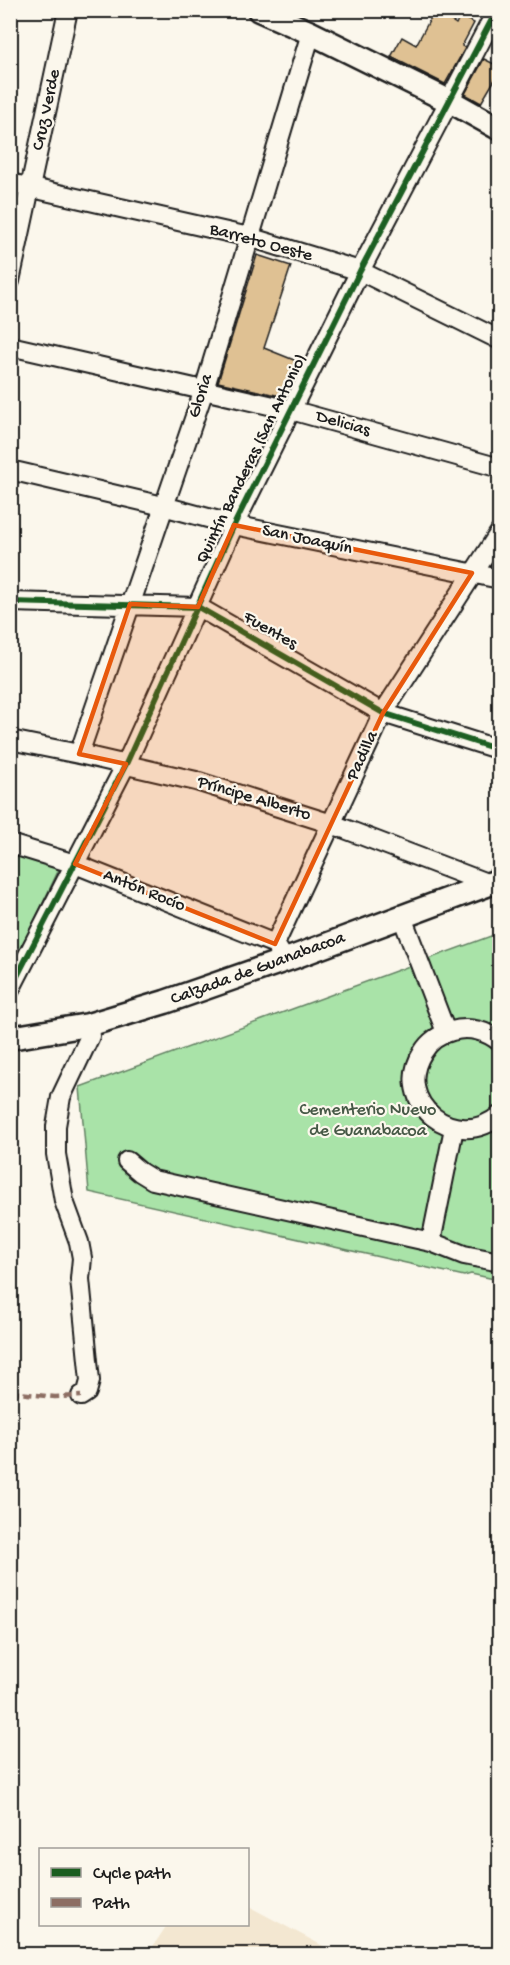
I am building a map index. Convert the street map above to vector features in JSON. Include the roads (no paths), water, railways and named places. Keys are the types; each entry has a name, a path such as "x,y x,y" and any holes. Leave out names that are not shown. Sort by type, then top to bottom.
{"main road":[{"path":"259,10 311,33 500,129"},
{"name":"Calzada de Guanabacoa","path":"10,1038 88,1025 165,1002 280,952 402,917 494,882"}],"street":[{"name":"Cruz Verde","path":"10,281 68,10"},
{"name":"Quintín Banderas (San Antonio)","path":"10,990 126,764 234,525 360,271 497,10"},
{"name":"Gloria","path":"79,754 204,390 311,33"},
{"name":"Barreto Oeste","path":"10,183 249,237 360,271 500,340"},
{"name":"Delicias","path":"10,346 291,410 500,468"},
{"name":"San Joaquín","path":"10,470 234,525 500,579"},
{"name":"Padilla","path":"280,952 332,824 383,713 471,573 500,532"},
{"name":"Fuentes","path":"10,602 198,607 383,713 500,750"},
{"name":"Príncipe Alberto","path":"10,740 196,781 332,824 494,882"},
{"name":"Antón Rocío","path":"10,844 75,864 280,952"},
{"path":"402,917 446,1032"},
{"path":"81,1396 87,1392 90,1381 80,1279 81,1258 79,1242 64,1201 56,1154 56,1126 61,1097 90,1035 88,1025"},
{"path":"500,1042 472,1029 446,1032 431,1042 420,1057 415,1083 416,1092 424,1108 437,1121 454,1128 481,1127 500,1116"},
{"path":"430,1242 454,1128"},
{"path":"127,1161 153,1180 430,1242 464,1255 500,1262"}],"park label":[{"name":"Cementerio Nuevo de Guanabacoa","path":"368,1120"}]}
